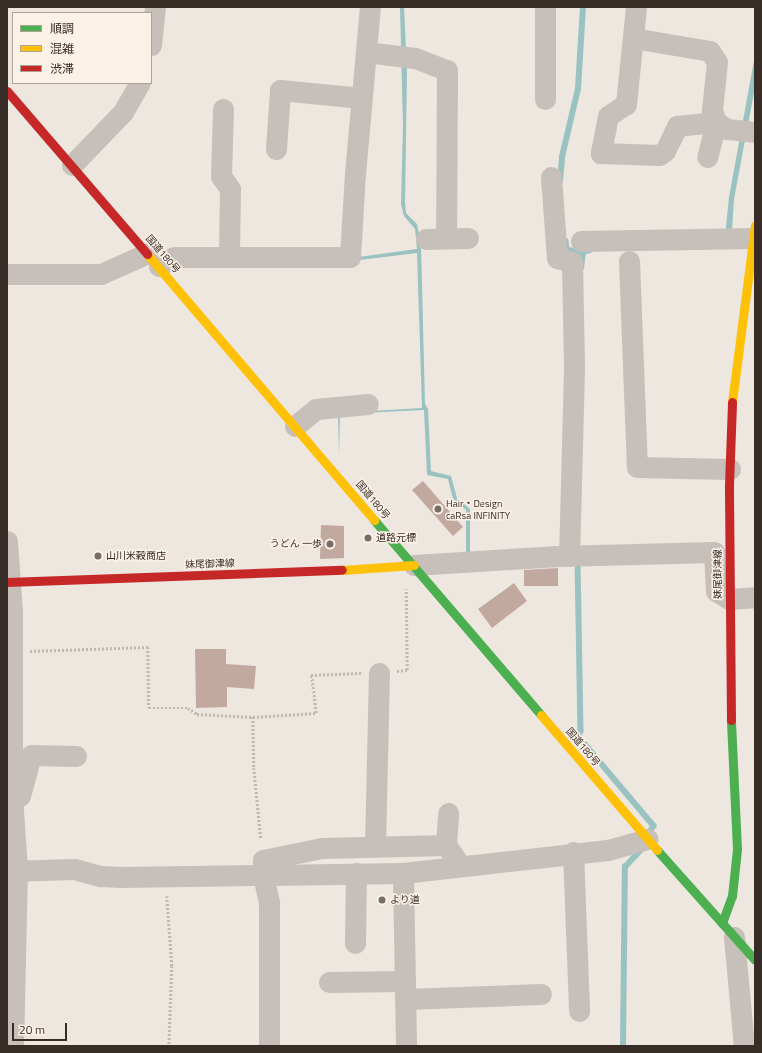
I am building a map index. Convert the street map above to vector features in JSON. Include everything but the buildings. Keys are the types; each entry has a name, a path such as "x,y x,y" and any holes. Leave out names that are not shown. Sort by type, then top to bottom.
{"main road":[{"name":"国道180号","path":"7,91 72,165 647,839 755,960"},
{"name":"妹尾御津線","path":"734,936 732,896 737,849 730,686 740,598 730,469 732,397 754,231"},
{"name":"妹尾御津線","path":"9,582 350,570 414,565"}],"street":[{"path":"152,36 155,7"},
{"path":"7,274 101,274 153,260 174,257 350,257 370,7"},
{"path":"545,7 546,99"},
{"path":"636,7 626,104 608,116 601,153 659,155 665,151 677,126 716,122 727,129 755,132"},
{"path":"633,38 710,51 717,62 712,110 716,122 707,156"},
{"path":"366,52 415,58 447,70 446,238"},
{"path":"72,165 123,112 139,84"},
{"path":"276,149 280,90 362,98"},
{"path":"223,109 221,176 230,189 229,256"},
{"path":"551,177 557,258 572,262 575,556"},
{"path":"581,241 754,231"},
{"path":"426,239 468,238"},
{"path":"629,261 637,467 730,469"},
{"path":"295,426 316,409 368,404"},
{"path":"7,541 12,796 15,837"},
{"path":"414,565 575,556 714,552 716,591 740,598"},
{"path":"371,673 375,847"},
{"path":"13,1046 11,871 22,786 31,755 76,756"},
{"path":"448,813 446,845 460,865"},
{"path":"11,871 74,870 101,876 121,878 263,868 356,873 403,873 573,852 608,850 647,839"},
{"path":"263,868 322,848 446,845"},
{"path":"573,852 579,1011"},
{"path":"263,868 269,902 269,1046"},
{"path":"355,943 356,873"},
{"path":"403,873 406,1046"},
{"path":"734,936 744,1046"},
{"path":"329,982 405,990 541,994"}],"path":[{"path":"25,651 148,647 150,708 188,708 197,714 253,717 316,713 311,675 407,670 406,581 414,565"},
{"path":"253,717 254,768 263,868"},
{"path":"165,876 172,966 168,1046"}],"water":[{"path":"400,7 404,7 407,71 405,202 406,213 417,224 421,244 425,404 428,409 431,471 451,476 457,498 470,509 470,556 466,560 466,510 453,499 448,479 427,475 424,410 340,414 339,455 338,413 422,408 417,253 351,261 351,258 417,249 415,229 404,216 401,204 403,126"},
{"path":"755,55 755,87 734,199 731,246 724,246 729,197"}],"waterway":[{"path":"560,181 562,157 578,89 583,7"},
{"path":"566,241 567,250 583,252"},
{"path":"581,268 583,252 590,250"},
{"path":"578,560 581,731 579,737 654,826 652,829"},
{"path":"623,1046 625,867 640,851"}],"traffic: fast":[{"path":"374,520 541,715"},
{"path":"722,923 732,896 737,849 731,720"},
{"path":"657,850 755,960"}],"traffic: slow":[{"path":"732,402 755,225"},
{"path":"147,254 374,520"},
{"path":"342,570 414,565"},
{"path":"541,715 657,850"}],"traffic: jam":[{"path":"7,91 147,254"},
{"path":"731,720 729,485 732,402"},
{"path":"7,582 342,570"}],"place":[{"name":"Hair・Design caRsa INFINITY","path":"438,509"},
{"name":"道路元標","path":"368,538"},
{"name":"うどん 一歩","path":"330,544"},
{"name":"山川米穀商店","path":"98,556"},
{"name":"より道","path":"382,900"}]}
